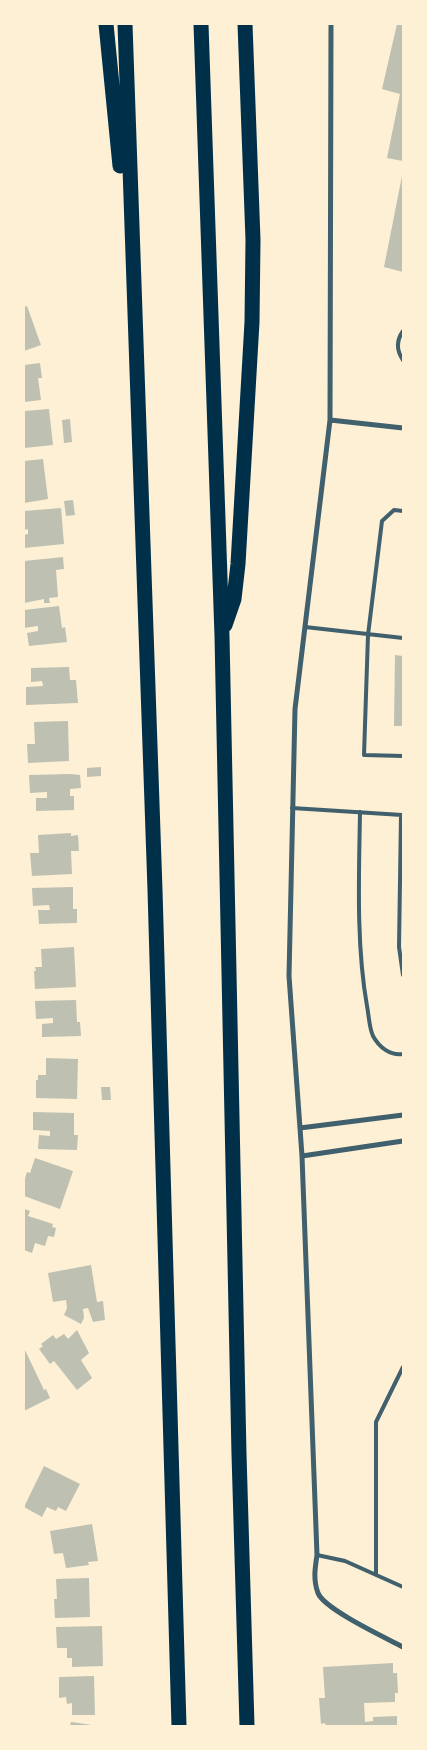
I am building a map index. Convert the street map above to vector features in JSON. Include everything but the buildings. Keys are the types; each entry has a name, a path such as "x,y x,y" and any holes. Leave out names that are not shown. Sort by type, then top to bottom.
{"highway":[{"path":"106,24 134,294"},
{"path":"125,24 155,890 179,1726"},
{"path":"201,24 222,636 238,1424 248,1726"},
{"path":"222,636 234,599 238,564 252,322 253,240 245,24"}],"street":[{"path":"331,24 330,420 295,710 289,976 302,1156 317,1555 314,1574 319,1595 334,1609 403,1647"},
{"path":"330,420 403,428"},
{"path":"300,1128 403,1115"},
{"path":"302,1156 403,1141"}],"lane":[{"path":"403,331 397,346 403,360"},
{"path":"403,511 394,510 382,521 368,635 364,755 403,756"},
{"path":"305,626 403,638"},
{"path":"292,808 402,815 399,947 403,975"},
{"path":"360,812 359,884 363,982 372,1034 381,1048 389,1052 403,1054"},
{"path":"376,1575 376,1422 403,1367"},
{"path":"317,1555 345,1561 403,1587"}]}
